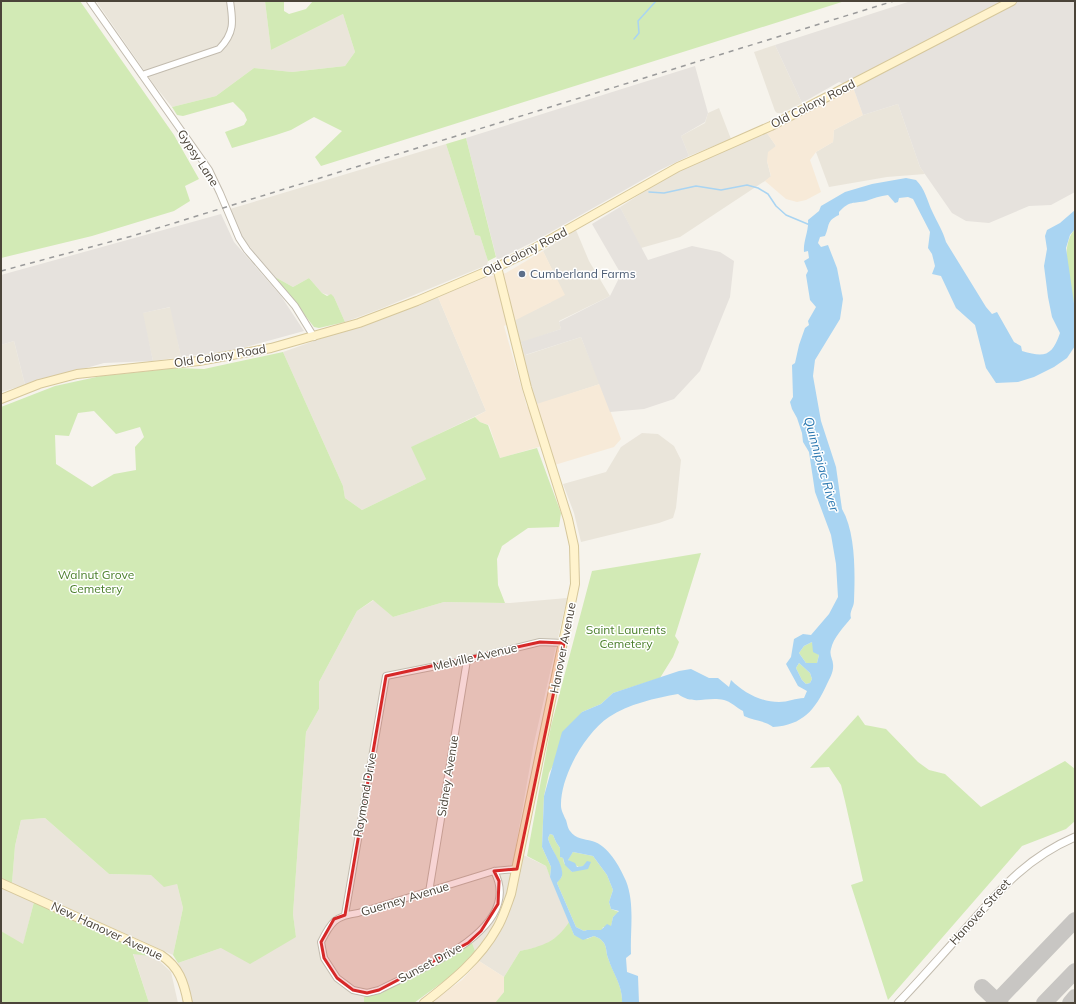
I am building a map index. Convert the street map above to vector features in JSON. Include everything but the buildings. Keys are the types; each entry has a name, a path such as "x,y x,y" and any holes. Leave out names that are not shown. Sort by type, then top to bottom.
{"main road":[{"name":"Old Colony Road","path":"1,399 39,384 77,374 221,358 314,337 381,314 497,267 571,229 678,167 771,126 1012,1"},
{"name":"Hanover Avenue","path":"424,1003 449,984 472,963 497,929 511,894 518,869 575,584 574,546 566,510 528,388 497,267"},
{"name":"New Hanover Avenue","path":"1,883 161,955 170,961 177,969 185,986 188,1003"}],"street":[{"name":"Gypsy Lane","path":"90,1 209,170 233,226 245,247 295,306 314,337"},
{"path":"142,75 219,49 228,40 232,29 230,1"},
{"name":"Melville Avenue","path":"386,676 467,660 540,642 564,643"},
{"name":"Sidney Avenue","path":"429,892 467,660"},
{"name":"Raymond Drive","path":"345,915 386,676"},
{"name":"Hanover Street","path":"898,1003 998,892 1020,870 1042,854 1075,837"},
{"name":"Guerney Avenue","path":"324,958 321,942 334,920 345,915 358,913 494,871 518,869"},
{"name":"Sunset Drive","path":"324,958 337,978 353,990 367,993 379,990 468,943 481,931 498,904 499,881 494,871"}],"highlighted area":[{"path":"540,642 564,643 517,869 494,871 499,881 498,904 481,931 468,943 379,990 367,993 353,990 337,978 324,958 321,942 334,919 345,915 386,676"}],"shaded area":[{"path":"96,1 265,1 271,50 343,14 355,52 345,66 292,72 254,68 216,96 172,107 155,86"},
{"path":"911,1 1075,1 1075,192 1051,205 1029,206 989,223 966,221 952,213 920,167 898,104 863,115 853,87 839,82 802,103 775,45"},
{"path":"775,45 802,103 782,113 777,113 775,111 754,52"},
{"path":"695,66 708,113 705,122 681,136 689,156 660,170 535,241 497,260 466,138"},
{"path":"853,87 863,115 834,130 833,142 816,152 810,160 821,192 806,200 797,202 786,199 765,181 771,176 767,161 768,152 776,146 767,133"},
{"path":"898,104 920,167 925,174 887,177 829,187 816,152 833,142 834,130 863,115"},
{"path":"719,108 731,139 689,156 681,136 705,123 708,113"},
{"path":"767,133 776,146 767,161 771,177 680,237 641,248 620,207 683,167"},
{"path":"446,144 475,235 480,236 488,261 487,265 345,322 334,297 322,293 309,278 293,287 275,277 244,240 231,216 230,209"},
{"path":"620,207 648,260 692,246 720,252 734,261 730,297 700,371 674,399 644,409 610,412 581,337 525,355 521,342 561,329 559,322 610,296 621,274 592,224"},
{"path":"221,214 234,242 281,296 304,331 231,351 181,357 170,307 143,313 153,361 104,363 25,385 14,341 1,345 1,275"},
{"path":"576,230 589,261 610,296 559,321 561,329 521,343 526,355 581,337 600,384 536,405 512,321 551,302 554,274 543,251"},
{"path":"543,251 565,295 504,326 527,407 600,384 621,439 614,447 548,467 542,446 500,458 489,425 480,422 475,417 486,411 438,297 487,277 506,273"},
{"path":"438,297 486,411 412,447 426,479 362,510 345,498 343,486 283,352"},
{"path":"171,307 181,357 153,361 142,313"},
{"path":"14,341 25,385 1,392 1,345"},
{"path":"642,433 658,434 674,446 681,460 676,508 673,518 659,523 581,542 574,513 563,484 606,472 621,447"},
{"path":"567,598 534,743 515,851 546,866 569,922 561,934 543,946 520,951 504,977 479,961 472,944 364,997 364,1003 190,1003 178,963 221,948 296,937 293,914 306,732 319,709 319,682 357,611 374,600 393,617 444,602 510,603"},
{"path":"45,818 109,874 151,875 177,884 183,908 173,955 12,883 15,846 21,820"},
{"path":"1,888 34,902 23,945 1,931"},
{"path":"133,953 155,957 171,972 178,1003 149,1003"},
{"path":"479,961 504,977 504,992 495,1003 430,1003 462,980"}],"green space":[{"path":"1,1 80,1 174,135 199,179 185,186 190,201 174,211 92,236 1,258"},
{"path":"265,1 284,1 284,11 289,14 306,9 313,1 845,1 321,166 315,157 342,131 314,117 291,130 232,148 225,132 244,125 247,120 244,113 233,102 183,116 177,115 172,107 216,96 254,68 292,72 345,66 355,52 343,14 271,50"},
{"path":"466,138 496,257 488,261 480,236 475,235 446,144"},
{"path":"1075,229 1075,310 1066,257 1067,246"},
{"path":"275,277 293,287 309,278 322,293 327,296 331,294 334,297 345,322 319,328 314,327"},
{"name":"Walnut Grove Cemetery","path":"283,352 343,486 345,498 362,510 426,479 411,447 475,417 480,422 488,425 500,458 537,448 561,513 559,527 528,528 502,546 497,559 498,585 505,603 444,602 393,617 373,600 357,611 319,682 319,709 306,732 293,914 296,937 250,964 221,948 178,963 173,955 183,908 177,884 164,887 151,875 109,874 45,818 21,820 15,846 12,883 1,878 1,407 55,386 101,376 177,368 204,369","holes":["94,411 116,434 140,427 144,437 135,447 136,470 114,474 92,487 56,464 55,435 69,436 78,413"]},
{"name":"Saint Laurents Cemetery","path":"701,553 675,636 679,642 673,657 660,678 613,693 601,704 582,712 549,773 544,796 542,847 551,867 550,877 546,866 527,856 551,726 592,571"},
{"path":"812,642 819,655 817,663 806,663 799,653 804,646"},
{"path":"799,663 810,673 812,679 810,683 806,684 802,680 796,668"},
{"path":"858,715 865,725 886,729 918,762 929,770 945,774 981,807 1065,761 1075,769 1075,821 1066,829 1022,846 888,1000 851,885 863,881 841,785 829,767 810,768"},
{"path":"550,834 553,835 560,848 560,857 563,858 564,863 572,872 583,866 579,867 569,862 568,859 573,852 593,856 607,875 613,890 609,902 611,909 619,912 613,917 611,927 603,927 602,930 584,931 576,927 557,883 562,874 560,864 549,842 548,838"},
{"path":"34,902 147,951 150,956 133,954 149,1003 1,1003 1,931 23,944"},
{"path":"569,922 574,935 587,939 594,936 604,943 608,958 621,991 622,1003 495,1003 504,992 504,977 520,951 542,945 554,939"},
{"path":"472,943 475,951 455,973 414,1003 364,1003 364,997"}],"water":[{"name":"Quinnipiac River","path":"906,178 916,180 919,183 924,191 946,242 986,307 992,314 997,312 1014,342 1021,346 1022,351 1037,354 1051,351 1060,333 1052,317 1048,297 1044,266 1047,249 1045,236 1047,230 1060,223 1075,210 1075,229 1070,235 1066,248 1075,310 1075,346 1067,358 1054,367 1034,377 1018,382 996,383 986,368 975,325 956,308 941,276 932,274 935,266 932,254 928,248 930,232 913,199 908,197 899,198 898,202 895,203 888,195 852,203 843,208 839,212 839,215 830,221 825,236 820,237 818,243 821,247 828,245 837,268 843,299 840,319 815,360 813,376 821,421 836,467 842,509 850,530 854,554 854,603 851,618 832,645 830,653 833,662 833,669 818,701 813,709 792,723 773,727 766,723 744,716 743,711 726,701 718,699 695,700 684,698 678,694 633,705 617,712 600,724 583,745 569,769 562,795 561,808 572,834 598,843 613,857 626,881 629,890 631,908 631,954 626,958 627,972 638,976 639,1003 622,1003 621,991 607,956 604,943 594,936 583,940 574,935 550,877 551,867 542,847 544,796 562,732 582,712 601,704 613,693 679,671 691,669 709,678 718,678 729,687 731,680 747,693 772,702 782,702 804,698 807,691 798,686 786,664 791,657 794,639 803,634 811,635 829,614 838,597 836,564 831,535 815,492 809,452 803,442 802,433 790,402 793,397 792,365 795,363 805,328 809,325 808,321 816,307 810,300 806,275 808,271 804,261 809,258 808,251 804,252 804,244 808,228 808,220 819,211 821,206 845,192 872,184","holes":["812,642 813,652 819,655 817,663 806,663 799,653 804,646","799,663 810,673 812,679 810,683 806,684 802,680 796,668","550,834 553,835 560,848 560,857 563,858 565,865 572,872 588,869 591,862 587,861 583,866 577,867 575,863 568,860 573,852 593,856 607,875 613,890 609,902 611,909 619,911 613,917 611,926 607,924 601,930 584,931 576,927 557,883 561,878 562,869 548,838"]}],"waterway":[{"path":"634,39 639,33 638,21 656,1"},
{"path":"649,192 664,193 696,186 721,190 747,185 758,188 768,194 776,206 786,215 810,225"}],"taxiway":[{"path":"1000,1003 1001,997 1075,920"},
{"path":"1044,1003 1075,971"},
{"path":"982,987 999,1003"},
{"path":"1070,1003 1075,997"}],"railway":[{"path":"1,271 132,236 894,1"}],"place":[{"name":"Cumberland Farms","path":"522,274"}]}
